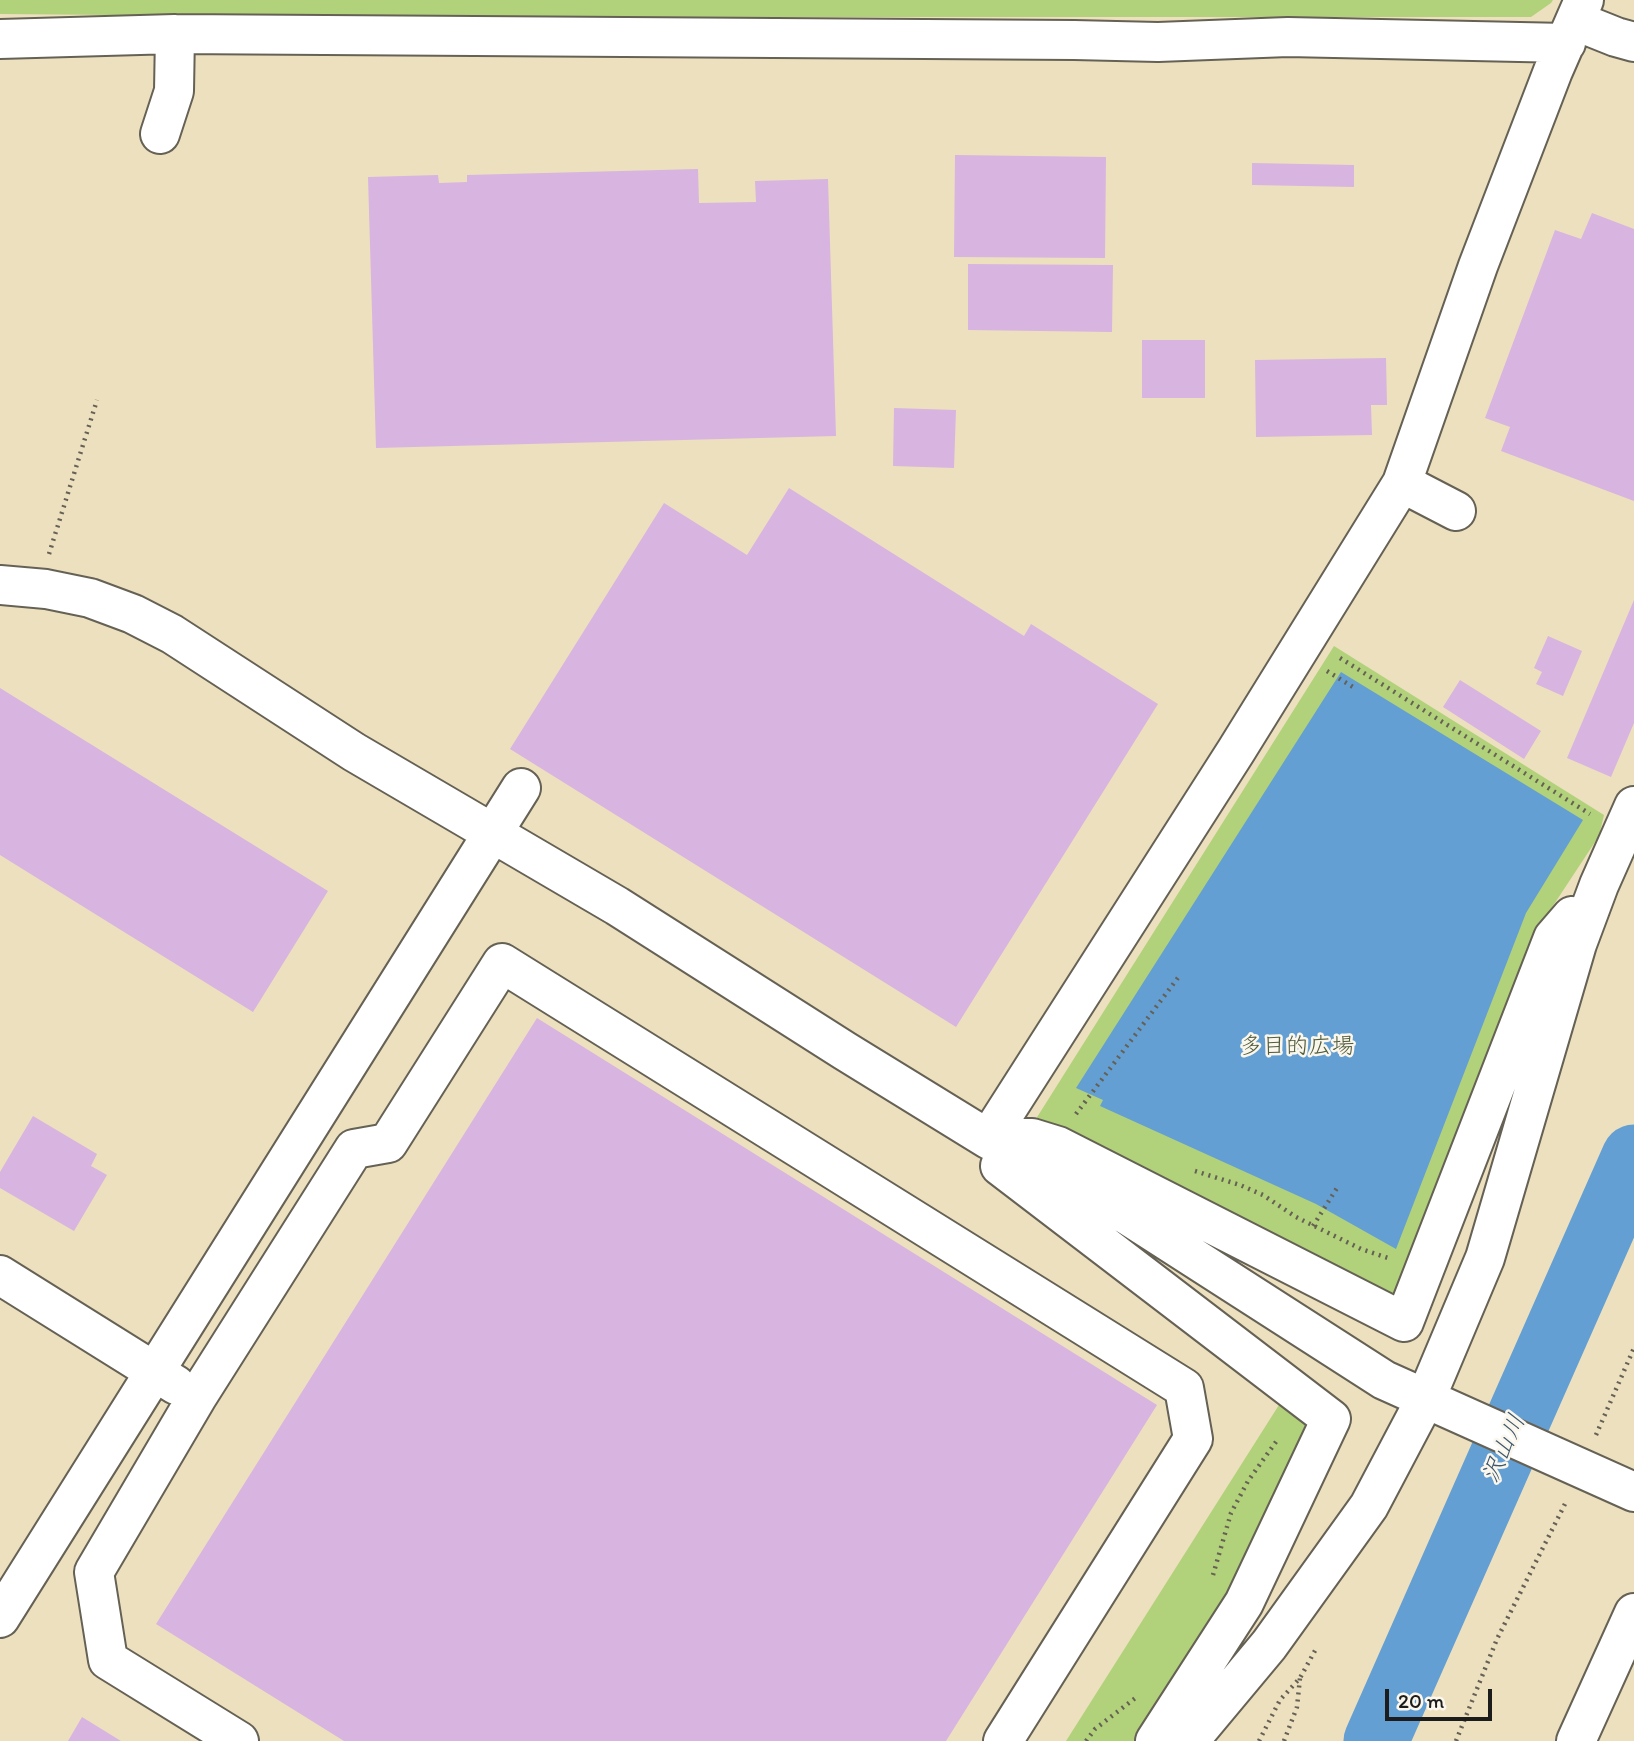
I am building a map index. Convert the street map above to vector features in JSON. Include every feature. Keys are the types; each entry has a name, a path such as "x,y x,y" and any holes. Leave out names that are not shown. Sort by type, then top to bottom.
{"street":[{"path":"988,1139 1236,751 1402,484 1478,266 1575,21"},
{"path":"0,39 175,34 1158,42 1575,21 1634,42"},
{"path":"160,134 174,91 175,34"},
{"path":"1402,484 1456,511"},
{"path":"0,585 38,588 90,598 133,614 172,635 354,752 617,906 988,1139 1127,1215 1384,1380 1634,1492"},
{"path":"0,1618 521,788"},
{"path":"1189,1741 1269,1645 1369,1506 1435,1403 1485,1258 1577,944 1599,885 1634,806"},
{"path":"988,1139 1032,1138 1058,1146 1404,1322 1553,939 1599,885"},
{"path":"239,1741 108,1660 94,1572 197,1397 354,1149 388,1143 502,962 1184,1388 1193,1438 1003,1741"},
{"path":"988,1139 1001,1168 1331,1419 1244,1603 1156,1741"},
{"path":"0,1275 197,1397"},
{"path":"1576,1741 1634,1613"}],"path":[{"path":"38,588 97,400"},
{"path":"1353,687 1331,673 1340,657 1598,819"},
{"path":"1089,1096 1180,975"},
{"path":"1192,1170 1263,1195 1313,1226 1361,1249 1400,1262"},
{"path":"1313,1226 1337,1188"},
{"path":"1456,1741 1497,1639 1634,1348"},
{"path":"1210,1586 1231,1513 1248,1481 1304,1399"},
{"path":"1284,1741 1297,1707 1300,1678"},
{"path":"1086,1741 1095,1729 1145,1690"}],"green space":[{"path":"0,0 1553,0 1531,17 335,17 0,14"},
{"name":"多目的広場","path":"1334,646 1604,815 1599,836 1543,921 1394,1296 1034,1122"},
{"path":"1284,1397 1315,1422 1236,1584 1143,1741 1066,1741"}],"water":[{"name":"多目的広場","path":"1341,672 1583,820 1526,913 1396,1249 1316,1204 1100,1106 1103,1100 1076,1088"}],"building":[{"path":"955,155 1106,157 1105,258 954,257"},
{"path":"1252,163 1354,165 1354,187 1252,185"},
{"path":"698,169 699,203 756,202 755,181 828,179 836,436 376,448 368,177 438,175 439,183 467,182 467,175"},
{"path":"1592,213 1634,229 1634,501 1501,451 1510,427 1485,418 1555,230 1581,239"},
{"path":"968,264 1113,265 1112,332 968,330"},
{"path":"1142,340 1205,340 1205,398 1142,398"},
{"path":"1386,358 1387,405 1371,405 1372,435 1256,437 1255,360"},
{"path":"894,408 956,410 954,468 893,466"},
{"path":"789,488 1024,636 1031,624 1158,704 956,1027 510,749 664,503 747,555"},
{"path":"1634,600 1634,723 1611,777 1567,758"},
{"path":"1548,636 1582,651 1563,696 1536,684 1542,672 1534,668"},
{"path":"1460,680 1541,731 1524,759 1443,707"},
{"path":"0,688 328,891 253,1012 0,855"},
{"path":"537,1018 1157,1405 946,1741 344,1741 156,1624"},
{"path":"33,1116 97,1154 91,1166 107,1175 74,1231 0,1188 0,1172"},
{"path":"82,1717 121,1741 68,1741"}],"waterway":[{"name":"沢山川","path":"1376,1741 1634,1157"}]}
